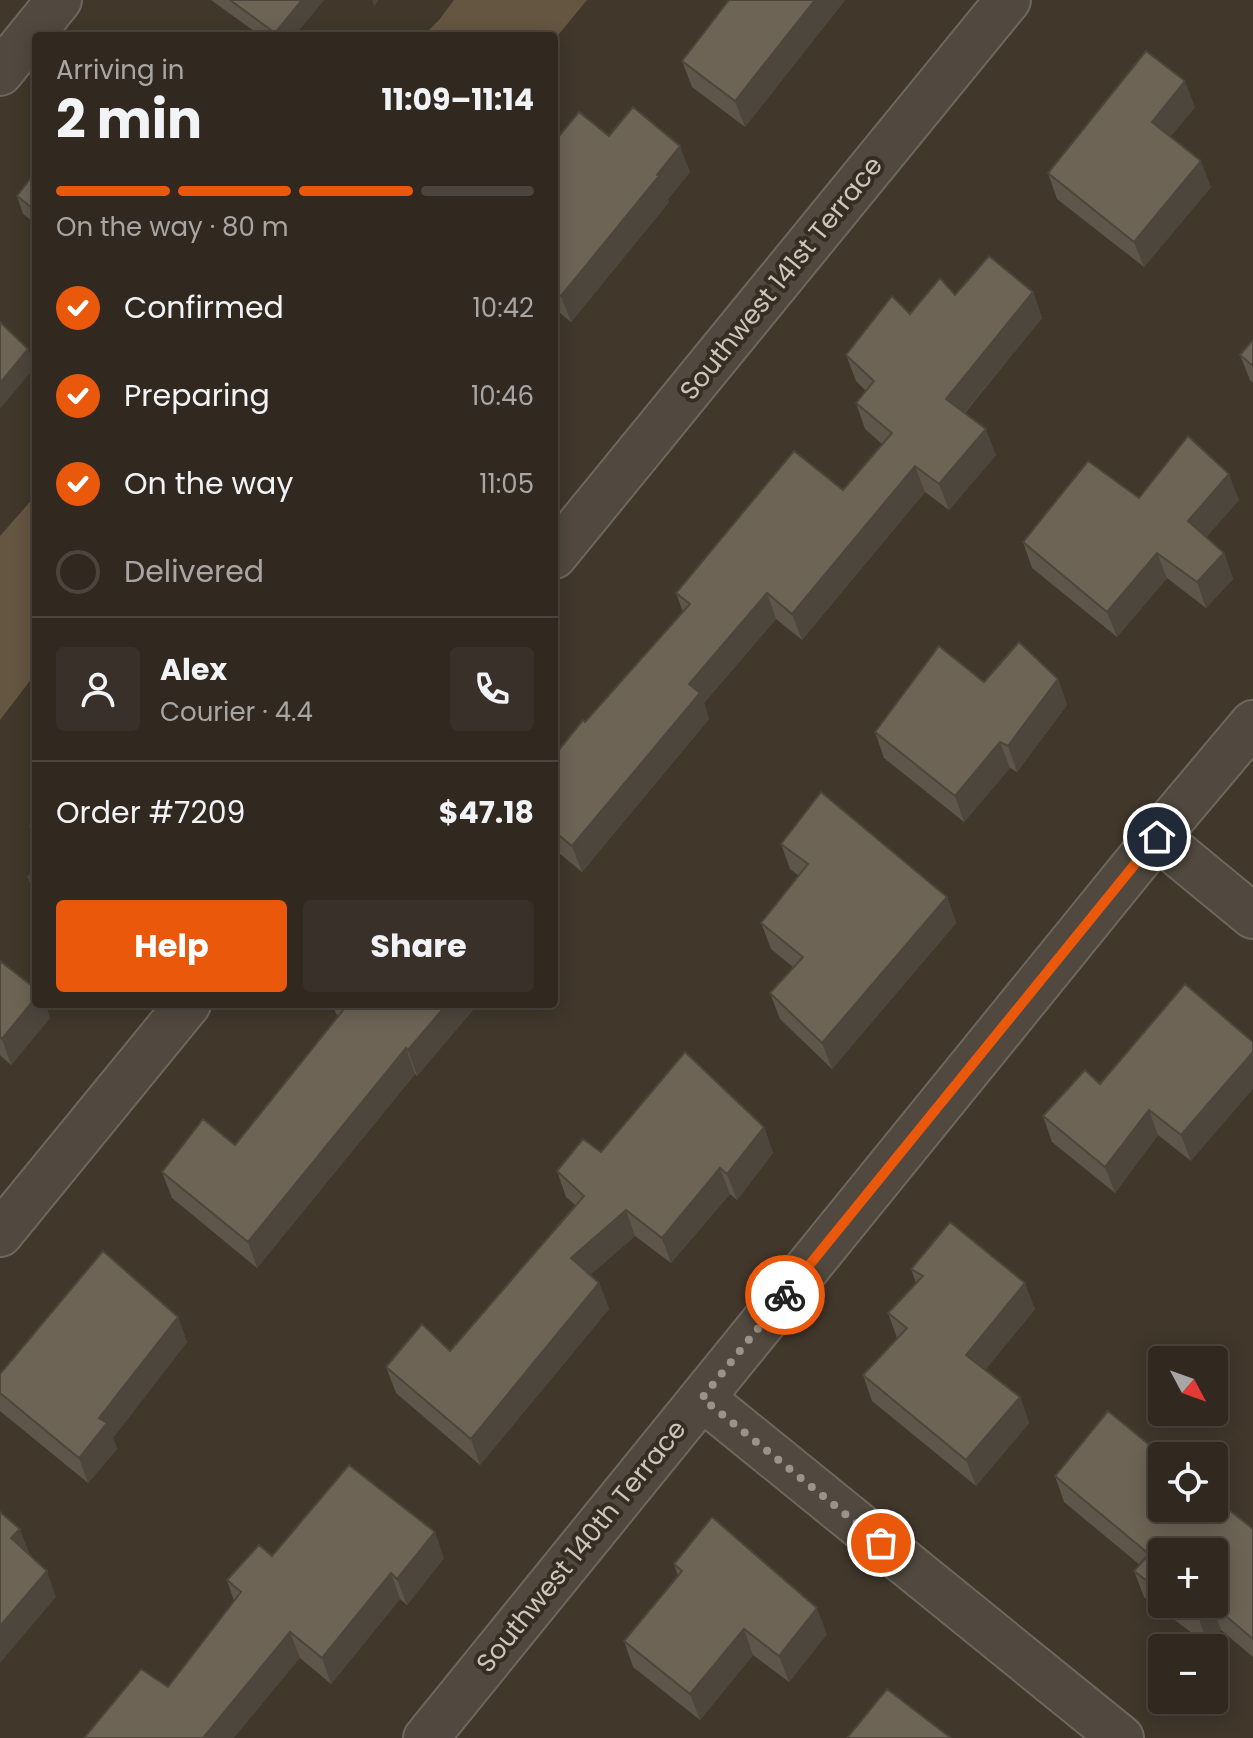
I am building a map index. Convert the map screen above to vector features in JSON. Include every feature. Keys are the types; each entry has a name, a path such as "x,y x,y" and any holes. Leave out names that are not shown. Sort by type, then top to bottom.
{"street":[{"path":"33,32 59,0"},
{"name":"Southwest 141st Terrace","path":"558,551 1008,0"},
{"path":"0,73 32,33"},
{"name":"Southwest 140th Terrace","path":"426,1738 1157,837 1253,723"},
{"path":"1157,837 1253,916"},
{"path":"0,1234 185,1008"},
{"path":"702,1398 1121,1738"}],"shaded area":[{"path":"454,0 587,0 558,35 558,32 427,32"},
{"path":"32,500 32,678 0,720 0,536"}],"building":[{"path":"230,0 302,0 274,32"},
{"path":"729,0 815,0 735,101 682,61"},
{"path":"1146,51 1185,81 1152,122 1201,161 1134,242 1048,173"},
{"path":"633,107 680,146 561,296 558,293 558,137 579,112 609,136"},
{"path":"32,176 32,208 17,196"},
{"path":"989,256 1033,292 946,399 986,429 939,484 915,466 792,614 767,593 689,684 700,693 572,846 558,834 558,751 690,604 676,593 794,451 843,490 892,433 856,403 874,381 846,355 892,296 910,314 940,278 955,295"},
{"path":"0,322 28,349 0,383"},
{"path":"1253,340 1253,366 1240,355"},
{"path":"1188,436 1229,474 1188,521 1224,553 1197,582 1157,553 1107,612 1023,542 1088,461 1139,498"},
{"path":"1019,642 1058,679 1008,746 1000,742 955,796 875,732 939,646 984,682"},
{"path":"821,792 947,897 822,1043 770,993 803,957 761,923 808,864 781,844"},
{"path":"0,961 32,986 32,1002 2,1039"},
{"path":"1185,984 1253,1042 1253,1052 1181,1135 1149,1110 1105,1167 1043,1116 1085,1070 1100,1084"},
{"path":"345,1008 444,1008 408,1050 406,1048 248,1242 162,1172 203,1119 235,1145"},
{"path":"685,1052 764,1127 727,1174 720,1168 662,1238 626,1210 571,1258 599,1283 471,1439 386,1367 422,1324 450,1351 584,1196 557,1171 583,1139 601,1152"},
{"path":"950,1222 1025,1283 966,1355 1020,1397 966,1460 863,1375 907,1328 888,1313 923,1276 911,1269"},
{"path":"103,1251 178,1317 99,1418 107,1423 79,1458 0,1393 0,1374"},
{"path":"1108,1411 1148,1444 1148,1522 1228,1522 1228,1509 1253,1529 1253,1639 1228,1618 1228,1538 1148,1538 1148,1553 1055,1476"},
{"path":"349,1465 435,1532 397,1579 391,1573 322,1658 290,1632 203,1738 84,1738 141,1669 168,1687 241,1592 227,1580 259,1545 272,1556"},
{"path":"0,1512 20,1529 11,1538 47,1571 0,1626"},
{"path":"712,1517 817,1608 779,1656 744,1629 690,1694 624,1641 682,1571 674,1564"},
{"path":"1148,1555 1148,1582 1134,1571"},
{"path":"887,1689 951,1738 847,1738"}],"way so far":[{"path":"785,1295 702,1398 881,1543"}],"route":[{"path":"785,1295 1157,837"}]}
